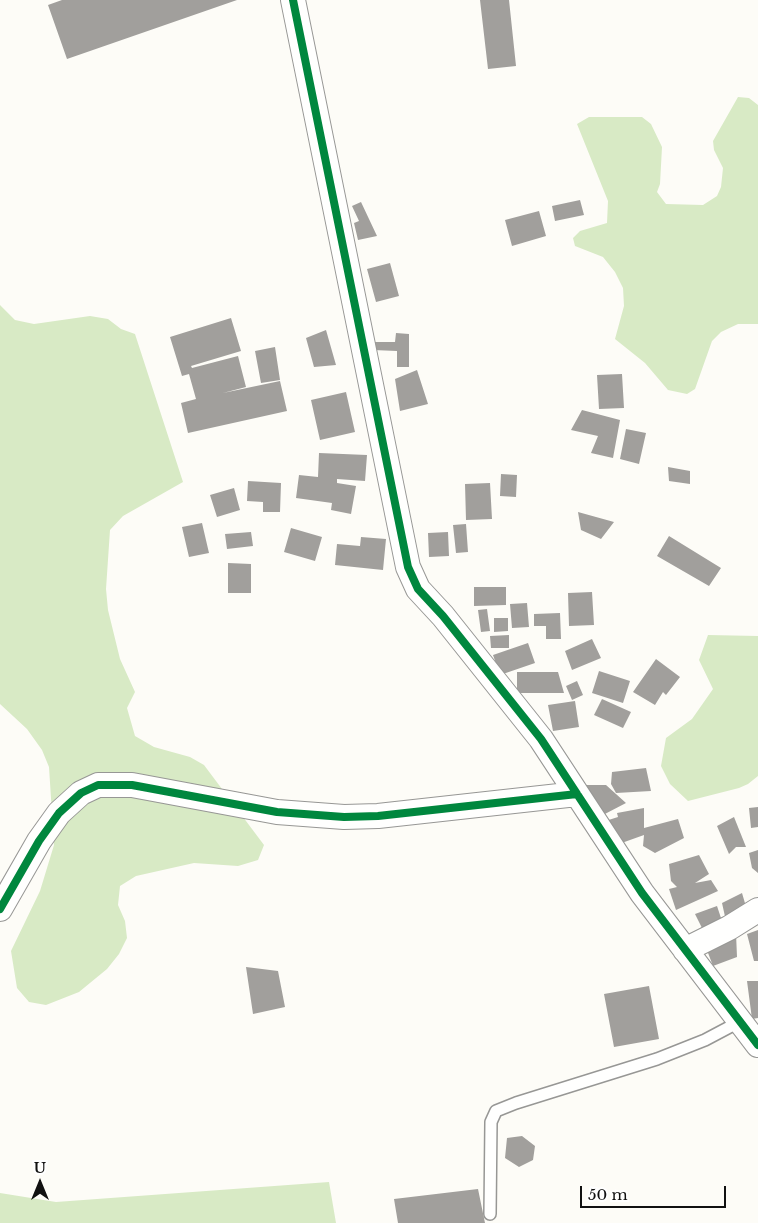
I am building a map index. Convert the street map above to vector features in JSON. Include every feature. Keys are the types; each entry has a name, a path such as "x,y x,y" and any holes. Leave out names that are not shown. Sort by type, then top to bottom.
{"street":[{"path":"293,0 408,567 418,589 443,616 541,739 642,893 758,1045"},
{"path":"0,908 39,841 59,813 80,793 98,785 132,785 277,812 344,817 378,816 576,794"},
{"path":"685,950 729,928 758,910"}],"lane":[{"path":"490,1214 491,1122 496,1110 657,1059 705,1040 739,1022"}],"green space":[{"path":"738,97 749,98 758,105 758,324 738,324 721,332 712,341 695,389 687,394 668,390 645,363 615,339 624,306 623,288 615,272 603,257 575,246 573,238 580,231 607,223 608,201 577,124 589,117 642,117 651,124 662,147 660,184 657,192 666,204 703,205 717,196 721,187 723,168 714,150 713,141"},
{"path":"0,305 15,320 34,324 90,316 108,319 121,329 135,334 183,482 123,516 110,530 106,589 108,610 120,659 135,692 127,708 135,736 154,747 190,757 204,765 264,845 258,860 238,866 194,863 136,876 120,886 118,905 125,921 127,938 119,954 107,969 79,992 46,1005 29,1002 17,988 11,951 40,891 54,845 49,767 42,750 27,729 0,704"},
{"path":"708,635 758,636 758,776 739,788 688,801 670,784 661,766 666,738 692,719 713,689 699,660"},
{"path":"329,1182 336,1223 0,1223 0,1193 56,1202"}],"building":[{"path":"62,0 237,0 67,59 48,5"},
{"path":"480,0 509,0 516,66 488,69"},
{"path":"580,200 584,215 555,221 552,206"},
{"path":"361,202 377,236 358,240 354,223 359,221 352,206"},
{"path":"539,211 546,236 512,246 505,220"},
{"path":"390,263 399,296 376,302 367,269"},
{"path":"231,318 241,351 191,366 192,368 238,356 246,387 223,393 280,381 287,411 188,433 181,403 196,399 189,374 182,376 170,337"},
{"path":"326,330 336,365 314,367 306,338"},
{"path":"396,333 409,334 409,367 397,367 397,351 373,350 374,342 395,342"},
{"path":"275,347 280,380 261,383 255,351"},
{"path":"417,370 428,404 400,411 395,379"},
{"path":"622,374 624,408 599,409 597,375"},
{"path":"346,392 355,432 320,440 311,400"},
{"path":"582,410 620,420 613,458 591,453 598,436 571,430"},
{"path":"626,429 646,433 639,464 620,459"},
{"path":"319,453 367,455 365,481 337,479 337,483 356,486 351,514 331,510 332,503 296,498 299,475 318,477"},
{"path":"668,467 690,471 690,484 669,481"},
{"path":"501,474 517,475 516,497 500,496"},
{"path":"248,481 281,483 280,512 263,512 263,502 247,501"},
{"path":"490,483 492,519 466,520 465,484"},
{"path":"234,488 240,510 217,517 210,495"},
{"path":"578,512 614,522 601,539 581,530"},
{"path":"202,523 209,553 189,557 182,527"},
{"path":"466,524 468,552 456,553 453,525"},
{"path":"291,528 322,537 315,561 284,552"},
{"path":"251,532 253,546 227,549 225,534"},
{"path":"448,532 449,556 429,557 428,533"},
{"path":"669,536 721,568 709,586 657,556"},
{"path":"361,537 386,539 383,570 335,565 337,544 360,546"},
{"path":"228,563 251,564 251,593 228,593"},
{"path":"474,587 506,587 506,605 474,606"},
{"path":"592,592 594,625 569,626 568,593"},
{"path":"527,603 529,627 512,628 510,604"},
{"path":"487,609 490,631 481,632 478,610"},
{"path":"560,613 561,639 546,639 546,626 534,626 534,614"},
{"path":"494,618 508,618 508,631 494,632"},
{"path":"509,635 509,648 491,648 490,636"},
{"path":"592,639 601,658 572,670 565,651"},
{"path":"528,643 535,663 500,675 493,655"},
{"path":"656,659 680,677 666,695 663,692 655,705 633,692"},
{"path":"599,671 630,681 623,703 592,693"},
{"path":"517,672 558,672 564,693 517,693"},
{"path":"577,681 583,695 572,700 566,686"},
{"path":"602,699 631,712 623,728 594,715"},
{"path":"575,701 579,727 553,731 548,705"},
{"path":"646,768 651,791 616,793 611,784 612,772"},
{"path":"585,785 606,785 626,803 601,816 590,807"},
{"path":"758,807 758,827 751,828 749,808"},
{"path":"644,808 644,828 678,819 684,838 655,853 643,846 644,835 616,845 596,824 618,817 617,813"},
{"path":"734,817 746,847 736,847 729,854 717,826"},
{"path":"758,850 758,873 752,868 749,853"},
{"path":"699,855 709,874 695,883 711,880 718,891 676,910 669,889 677,887 671,881 669,864"},
{"path":"742,893 747,910 726,921 722,903"},
{"path":"717,906 723,924 704,932 695,914"},
{"path":"758,930 758,961 754,961 747,934"},
{"path":"736,933 737,957 713,966 705,945"},
{"path":"246,967 278,971 285,1007 253,1014"},
{"path":"747,981 758,981 758,1018 752,1019"},
{"path":"649,986 659,1039 614,1047 604,994"},
{"path":"522,1136 535,1146 533,1160 519,1167 505,1158 507,1138"},
{"path":"478,1189 485,1223 398,1223 394,1199"}],"cycle path":[{"path":"293,0 408,567 418,589 443,616 541,739 642,893 758,1045"},
{"path":"0,909 39,841 59,813 81,793 98,785 132,785 277,812 344,817 378,816 577,794"}]}
